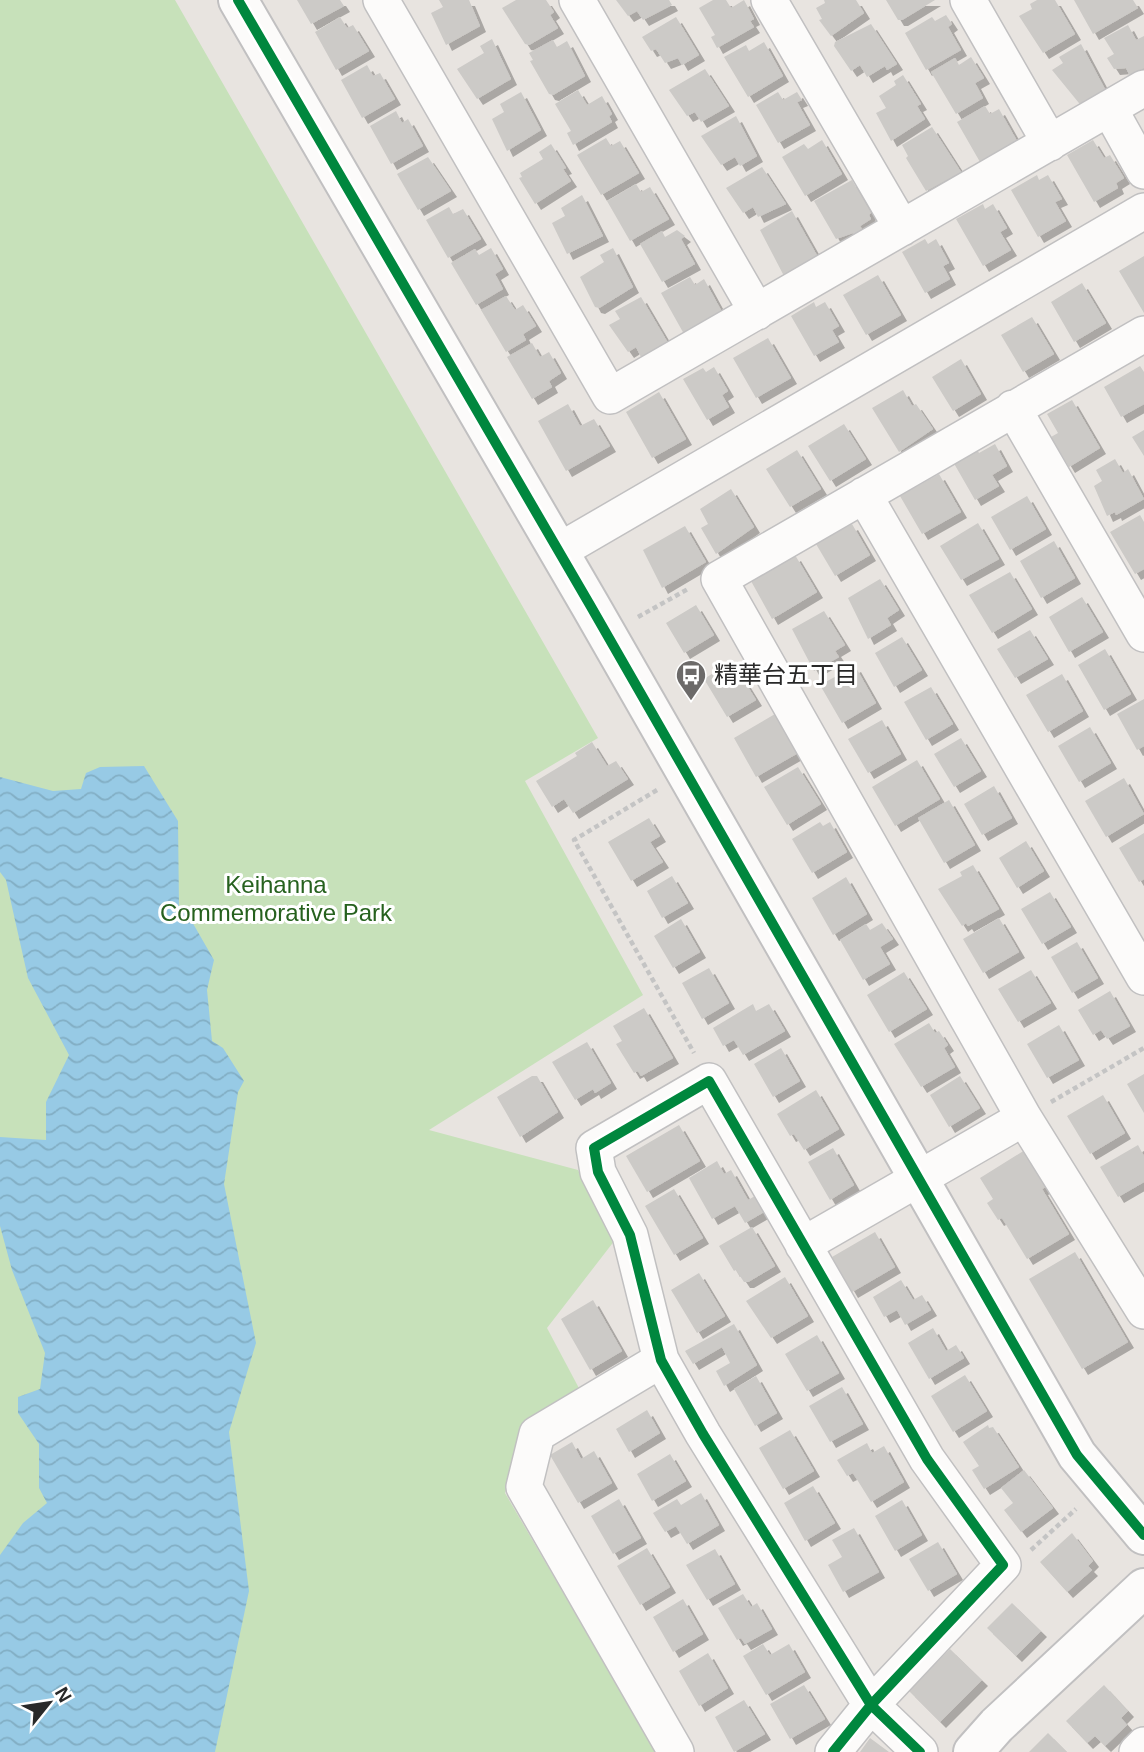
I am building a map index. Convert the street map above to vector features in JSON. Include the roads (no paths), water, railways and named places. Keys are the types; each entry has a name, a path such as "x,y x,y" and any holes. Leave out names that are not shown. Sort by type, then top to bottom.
{"street":[{"path":"238,0 559,551 1077,1455 1144,1535"},
{"path":"381,0 610,397 1144,88"},
{"path":"577,0 757,312"},
{"path":"769,0 902,228"},
{"path":"968,0 1050,143"},
{"path":"1109,108 1144,171"},
{"path":"559,551 1144,211"},
{"path":"1144,334 719,579 1024,1118 1144,1311"},
{"path":"1013,408 1144,634"},
{"path":"864,495 1144,977"},
{"path":"833,1752 870,1705 1003,1565 927,1459 709,1082 594,1148 598,1172 630,1235 661,1360 703,1434 870,1705 920,1752"},
{"path":"803,1245 1024,1118"},
{"path":"661,1360 537,1434 524,1488 676,1752"},
{"path":"973,1752 997,1726 1144,1588"},
{"path":"1137,1752 1144,1745"}],"water":[{"path":"144,766 178,821 179,907 191,920 214,960 207,990 212,1041 223,1048 244,1081 238,1092 224,1184 256,1343 229,1432 249,1591 215,1752 0,1752 0,1555 23,1523 47,1503 39,1488 39,1444 18,1413 18,1397 40,1389 45,1353 12,1270 0,1226 0,1137 46,1140 46,1102 69,1055 28,978 6,880 0,872 0,777 53,791 81,789 86,773 100,767"}],"place":[{"name":"精華台五丁目","path":"691,702"}],"park label":[{"name":"Keihanna Commemorative Park","path":"276,899"}]}
